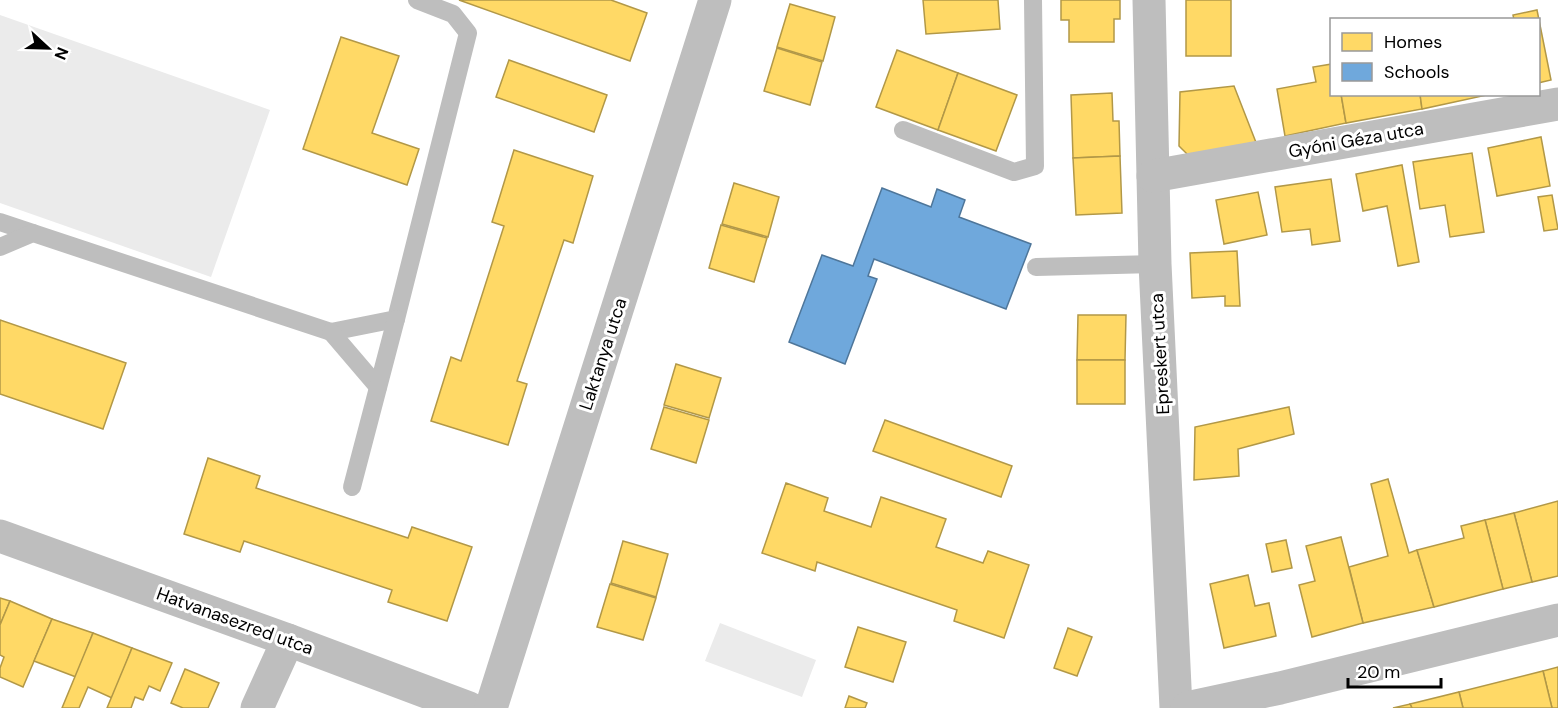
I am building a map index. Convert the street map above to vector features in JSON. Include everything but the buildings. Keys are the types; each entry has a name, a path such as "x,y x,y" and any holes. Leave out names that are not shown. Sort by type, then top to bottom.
{"street":[{"name":"Laktanya utca","path":"491,708 715,0"},
{"name":"Epreskert utca","path":"1149,0 1155,264 1176,708"},
{"name":"Gyóni Géza utca","path":"1153,176 1558,104"},
{"name":"Hatvanasezred utca","path":"0,536 469,708"},
{"path":"1186,708 1277,698 1558,620"},
{"path":"257,708 288,640"}],"lane":[{"path":"352,487 468,33 453,14 417,0"},
{"path":"903,130 1014,172 1035,166 1033,0"},
{"path":"0,222 331,332 396,319"},
{"path":"0,247 33,233"},
{"path":"1036,267 1155,264"},
{"path":"331,332 378,387"}],"shaded area":[{"path":"0,15 270,110 211,277 0,203"},
{"path":"720,623 816,660 802,697 705,661"}]}
